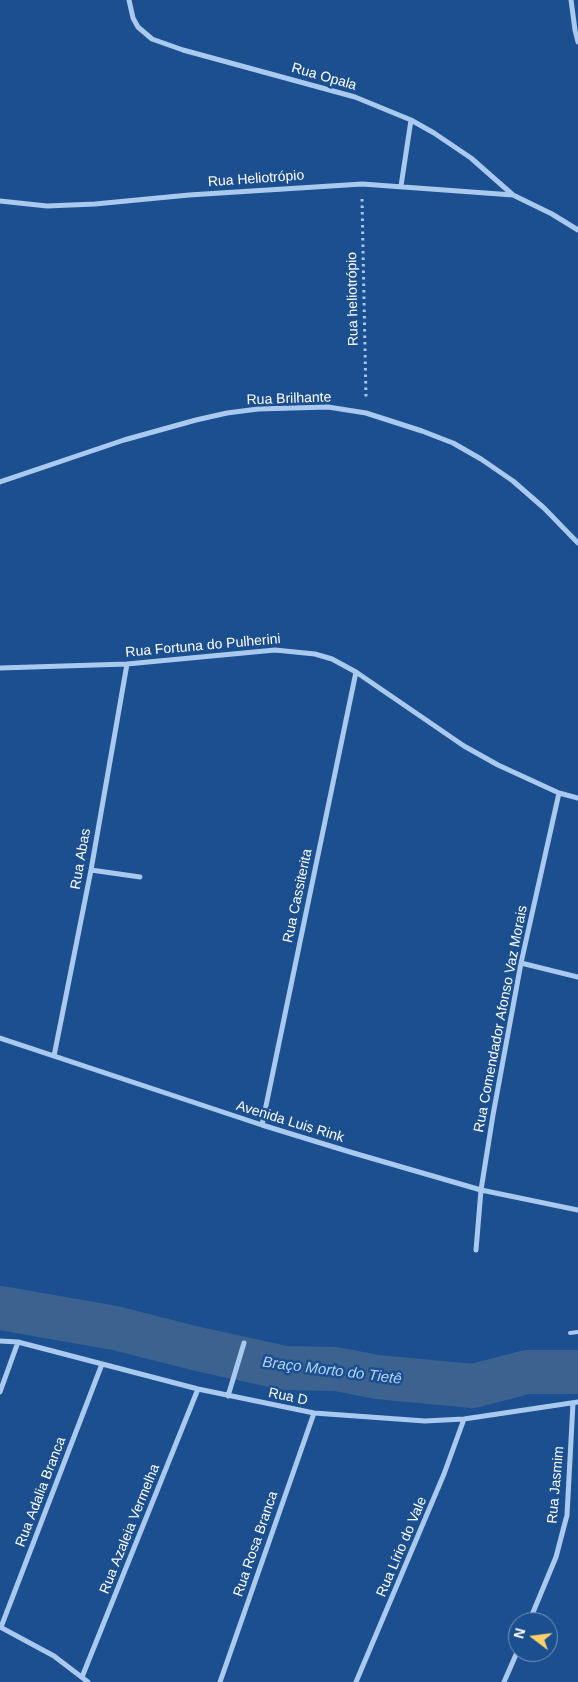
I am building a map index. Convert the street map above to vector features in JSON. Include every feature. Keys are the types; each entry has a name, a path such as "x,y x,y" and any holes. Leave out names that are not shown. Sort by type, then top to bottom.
{"street":[{"name":"Rua Opala","path":"129,0 133,18 138,27 152,39 164,44 355,97 411,120 434,132 471,158 513,195"},
{"path":"572,0 578,42"},
{"path":"401,186 411,120"},
{"name":"Rua Heliotrópio","path":"0,201 47,206 362,184 513,195"},
{"path":"513,195 552,214 578,230"},
{"name":"Rua Brilhante","path":"0,482 124,440 227,413 258,409 328,407 366,413 422,431 453,444 481,459 513,481 544,508 578,543"},
{"name":"Rua Fortuna do Pulherini","path":"0,668 127,664 252,652 294,650 315,654 332,659 356,672 464,746 498,765 559,794 578,798"},
{"name":"Rua Abas","path":"54,1056 91,870 127,664"},
{"name":"Rua Cassiterita","path":"262,1125 356,672"},
{"name":"Rua Comendador Afonso Vaz Morais","path":"476,1250 481,1190 493,1115 521,963 559,794"},
{"path":"91,870 140,877"},
{"path":"521,963 578,977"},
{"name":"Avenida Luis Rink","path":"0,1038 262,1125 481,1190 578,1210"},
{"name":"Rua D","path":"0,1341 18,1342 198,1390 314,1413 408,1420 464,1419 576,1403"},
{"path":"0,1392 18,1342"},
{"path":"228,1395 244,1343"},
{"name":"Rua Adalia Branca","path":"0,1627 102,1364"},
{"name":"Rua Azaleia Vermelha","path":"82,1677 198,1390"},
{"name":"Rua Jasmim","path":"533,1612 556,1557 567,1514 576,1403"},
{"name":"Rua Rosa Branca","path":"220,1682 314,1413"},
{"name":"Rua Lírio do Vale","path":"356,1682 444,1474 464,1419"},
{"path":"0,1627 54,1656 88,1682"},
{"path":"504,1682 513,1662"}],"lane":[{"path":"570,1332 578,1332"}],"path":[{"name":"Rua heliotrópio","path":"362,184 366,413"}],"waterway":[{"name":"Braço Morto do Tietê","path":"0,1308 115,1328 285,1368 336,1369 377,1377 473,1386 527,1372 578,1372"}]}
